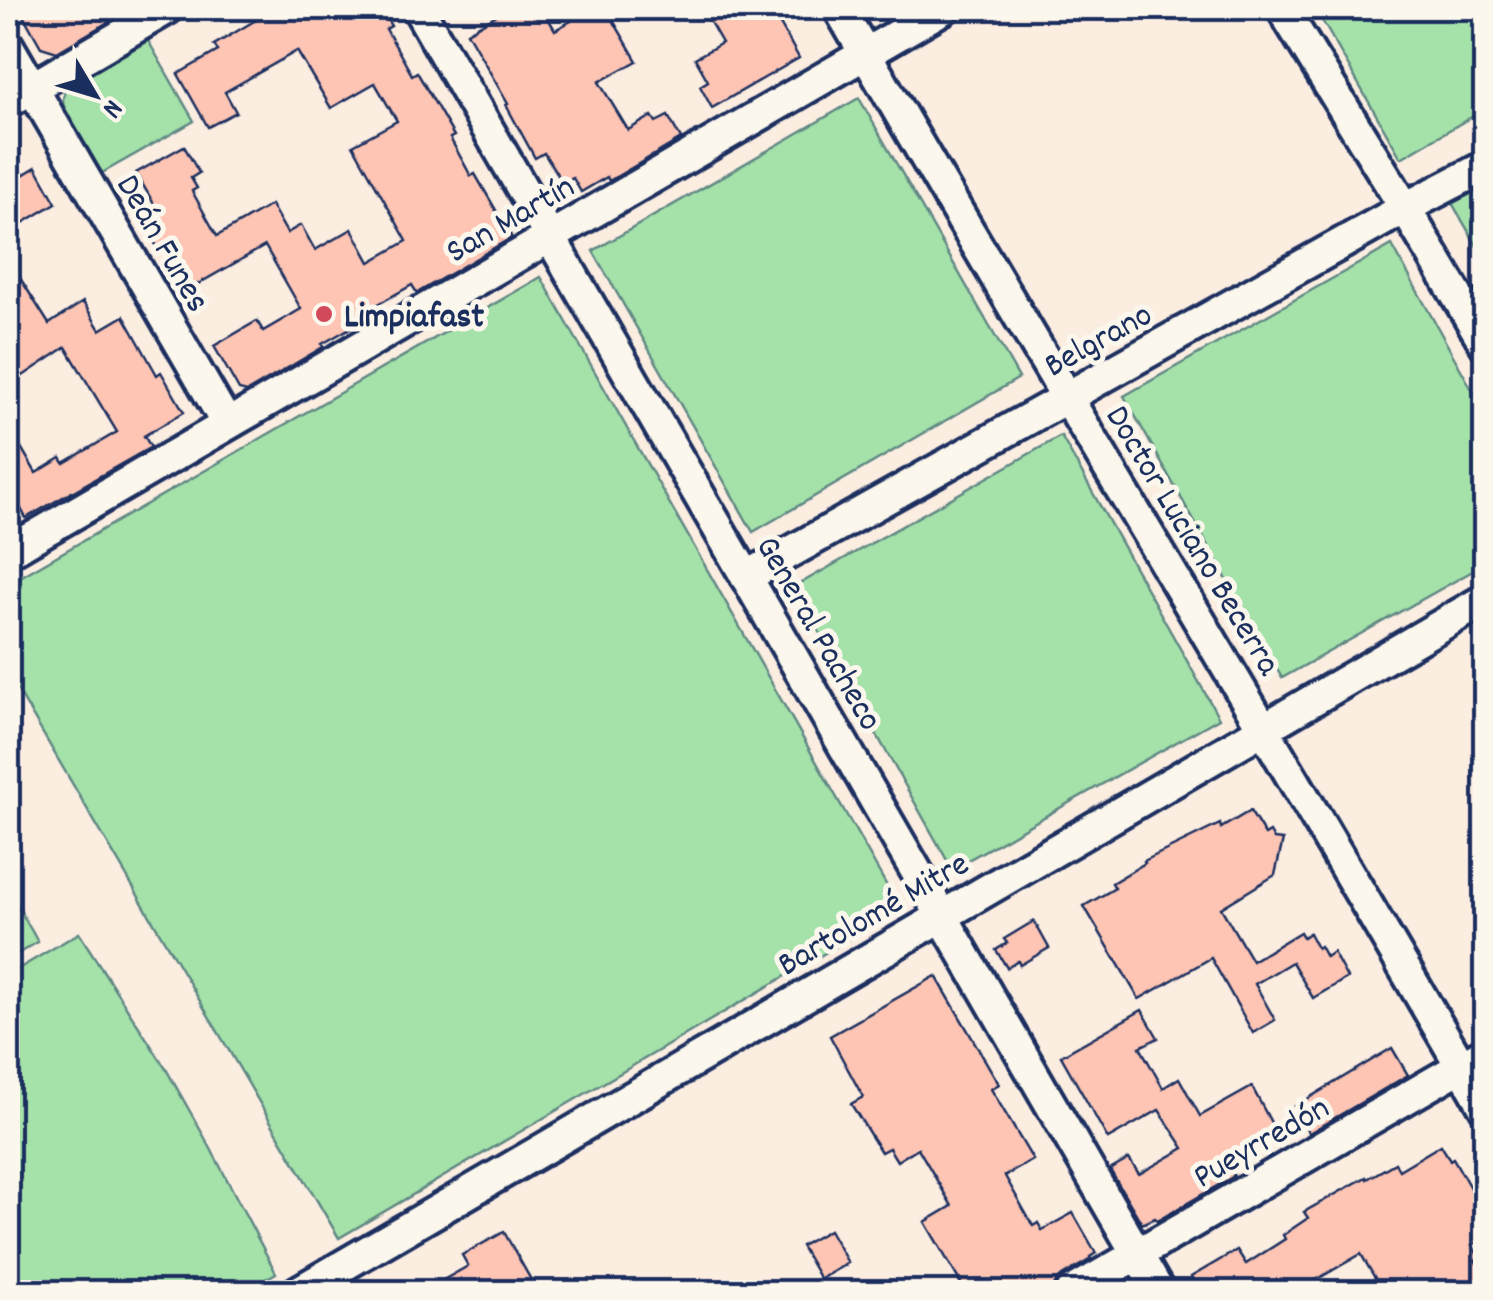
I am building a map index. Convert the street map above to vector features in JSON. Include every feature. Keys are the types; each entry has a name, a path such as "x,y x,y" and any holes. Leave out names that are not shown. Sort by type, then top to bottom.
{"street":[{"path":"20,95 168,8"},
{"name":"General Pacheco","path":"418,8 1159,1292"},
{"name":"Doctor Luciano Becerra","path":"839,8 1264,728 1473,1059 1486,1110"},
{"name":"San Martín","path":"8,552 944,8"},
{"path":"1282,8 1486,345"},
{"name":"Deán Funes","path":"8,46 20,95 228,424"},
{"name":"Belgrano","path":"746,576 1486,166"},
{"name":"Bartolomé Mitre","path":"300,1292 1486,599"},
{"name":"Pueyrredón","path":"1072,1292 1473,1059"}],"green space":[{"path":"1315,8 1485,8 1485,109 1401,158"},
{"path":"146,37 194,121 102,173 65,111 64,93 77,78"},
{"path":"859,98 1019,378 753,532 593,251"},
{"path":"1485,184 1485,260 1452,203"},
{"path":"1392,245 1485,413 1485,564 1282,678 1124,396"},
{"path":"541,277 900,909 339,1238 8,674 8,584"},
{"path":"1061,436 1219,718 952,869 794,587"},
{"path":"8,889 38,942 8,959"},
{"path":"79,933 166,1069 276,1273 243,1292 8,1292 8,975"}],"building":[{"path":"19,8 132,8 57,52 41,47"},
{"path":"276,8 380,8 391,26 386,29 412,75 417,72 454,136 450,138 471,176 475,174 511,238 417,293 412,285 354,318 357,324 247,392 239,390 214,346 257,321 263,331 301,309 265,246 189,289 165,247 159,250 142,220 158,211 136,173 184,146 199,173 191,178 197,188 192,191 217,236 271,205 287,233 301,225 315,250 352,229 370,262 407,241 353,145 397,121 375,83 331,108 297,51 225,92 236,112 208,127 178,74 218,51 214,45"},
{"path":"509,8 542,8 555,30 594,8 606,8 637,61 599,82 628,130 652,116 656,122 668,116 681,139 609,181 607,177 581,192 573,178 563,184 544,153 535,158 467,32"},
{"path":"702,8 771,8 799,58 712,108 700,86 708,81 695,58 722,43"},
{"path":"36,167 56,203 8,232 8,184"},
{"path":"8,259 49,324 83,302 100,330 124,316 157,375 161,372 184,412 144,436 151,447 26,518 8,485 8,425 36,473 61,458 64,463 117,432 66,347 8,386"},
{"path":"1250,811 1265,835 1270,832 1274,839 1283,840 1275,875 1221,908 1252,961 1300,932 1303,937 1309,933 1326,957 1333,952 1347,978 1313,998 1292,962 1255,984 1275,1020 1253,1033 1211,958 1139,999 1084,906 1115,888 1112,883 1144,861 1220,824 1221,828"},
{"path":"1034,921 1049,948 1007,968 996,950 1007,943 1004,939"},
{"path":"936,976 999,1084 991,1089 1033,1160 1005,1176 1033,1226 1038,1223 1042,1230 1073,1213 1096,1253 1062,1276 1052,1292 966,1292 925,1222 952,1206 918,1148 897,1161 889,1148 881,1152 851,1104 863,1097 830,1036"},
{"path":"1142,1010 1158,1038 1140,1047 1163,1088 1179,1078 1200,1116 1252,1087 1276,1132 1224,1159 1234,1176 1167,1215 1142,1224 1110,1170 1129,1159 1139,1174 1184,1148 1159,1110 1108,1139 1061,1056"},
{"path":"1392,1048 1408,1075 1309,1133 1294,1107"},
{"path":"1441,1145 1473,1193 1486,1185 1486,1237 1472,1245 1484,1276 1473,1282 1479,1292 1383,1292 1361,1254 1295,1292 1200,1292 1191,1277 1237,1250 1246,1264 1285,1239 1283,1235 1308,1218 1304,1212 1366,1177 1395,1163 1399,1170"},
{"path":"829,1230 848,1263 820,1279 801,1246"},
{"path":"504,1232 534,1292 422,1292 468,1266 462,1255"}],"place":[{"name":"Limpiafast","path":"324,314"}]}
